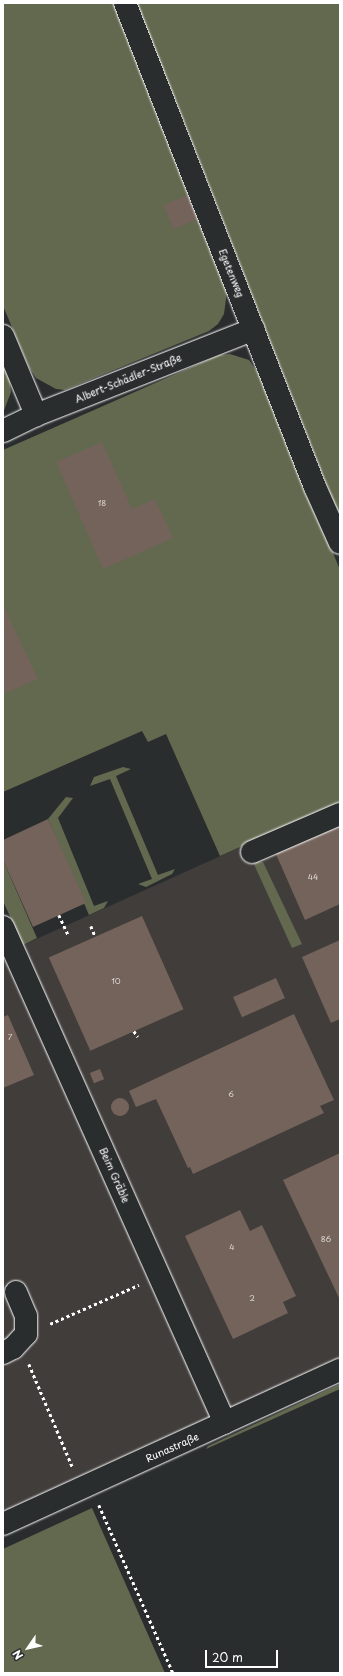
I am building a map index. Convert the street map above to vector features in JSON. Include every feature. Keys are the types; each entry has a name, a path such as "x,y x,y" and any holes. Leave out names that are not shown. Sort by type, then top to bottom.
{"street":[{"name":"Egetenweg","path":"125,3 254,328 315,487 340,543"},
{"name":"Albert-Schädler-Straße","path":"3,430 36,415 254,328"},
{"path":"3,336 36,415"},
{"path":"252,852 340,814"},
{"name":"Beim Gräble","path":"3,927 79,1117 160,1276 225,1424"},
{"path":"14,1345 26,1316 16,1292"},
{"name":"Runastraße","path":"3,1524 89,1494 225,1424 340,1370"}],"path":[{"path":"59,915 69,936"},
{"path":"91,926 95,936"},
{"path":"134,1031 138,1037"},
{"path":"160,1276 14,1345 31,1366 172,1673"}],"shaded area":[{"path":"340,802 340,1370 3,1524 3,954"}],"green space":[{"path":"3,3 115,3 227,291 224,314 218,324 209,331 65,390 56,389 36,378 29,367 3,306"},
{"path":"136,3 340,3 340,519 182,116"},
{"path":"230,354 249,360 263,380 340,570 340,802 220,856 166,734 148,742 142,731 3,792 3,450 219,355"},
{"path":"3,361 9,376 11,392 3,413"},
{"path":"123,767 131,769 116,776 158,875 175,869 172,874 146,887 138,884 152,879 110,779 90,786 94,777"},
{"path":"66,797 73,798 58,818 94,906 108,901 104,908 89,915 48,819"},
{"path":"3,860 37,938 23,945 3,901"},
{"path":"253,862 263,862 302,944 292,948"},
{"path":"340,1384 340,1389 206,1449 208,1446"},
{"path":"92,1508 165,1673 3,1673 3,1549"}],"building":[{"path":"190,194 200,218 173,229 163,205"},
{"path":"102,442 132,509 155,499 173,538 103,569 56,462"},
{"path":"3,605 38,679 3,694"},
{"path":"48,819 86,903 33,927 3,860 3,840"},
{"path":"340,823 340,904 305,920 275,852"},
{"path":"142,916 183,1009 90,1051 49,957"},
{"path":"340,940 340,1019 331,1023 302,957"},
{"path":"276,978 285,998 242,1017 233,997"},
{"path":"294,1014 334,1100 320,1106 324,1113 193,1174 190,1167 188,1168 156,1099 136,1107 129,1091"},
{"path":"8,1015 34,1075 3,1088 3,1017"},
{"path":"100,1069 104,1079 94,1083 90,1073"},
{"path":"120,1098 126,1101 129,1107 126,1113 120,1116 114,1113 111,1107 114,1101"},
{"path":"340,1153 340,1300 283,1180"},
{"path":"240,1210 250,1231 262,1225 296,1296 283,1302 288,1313 233,1339 185,1236"}]}
